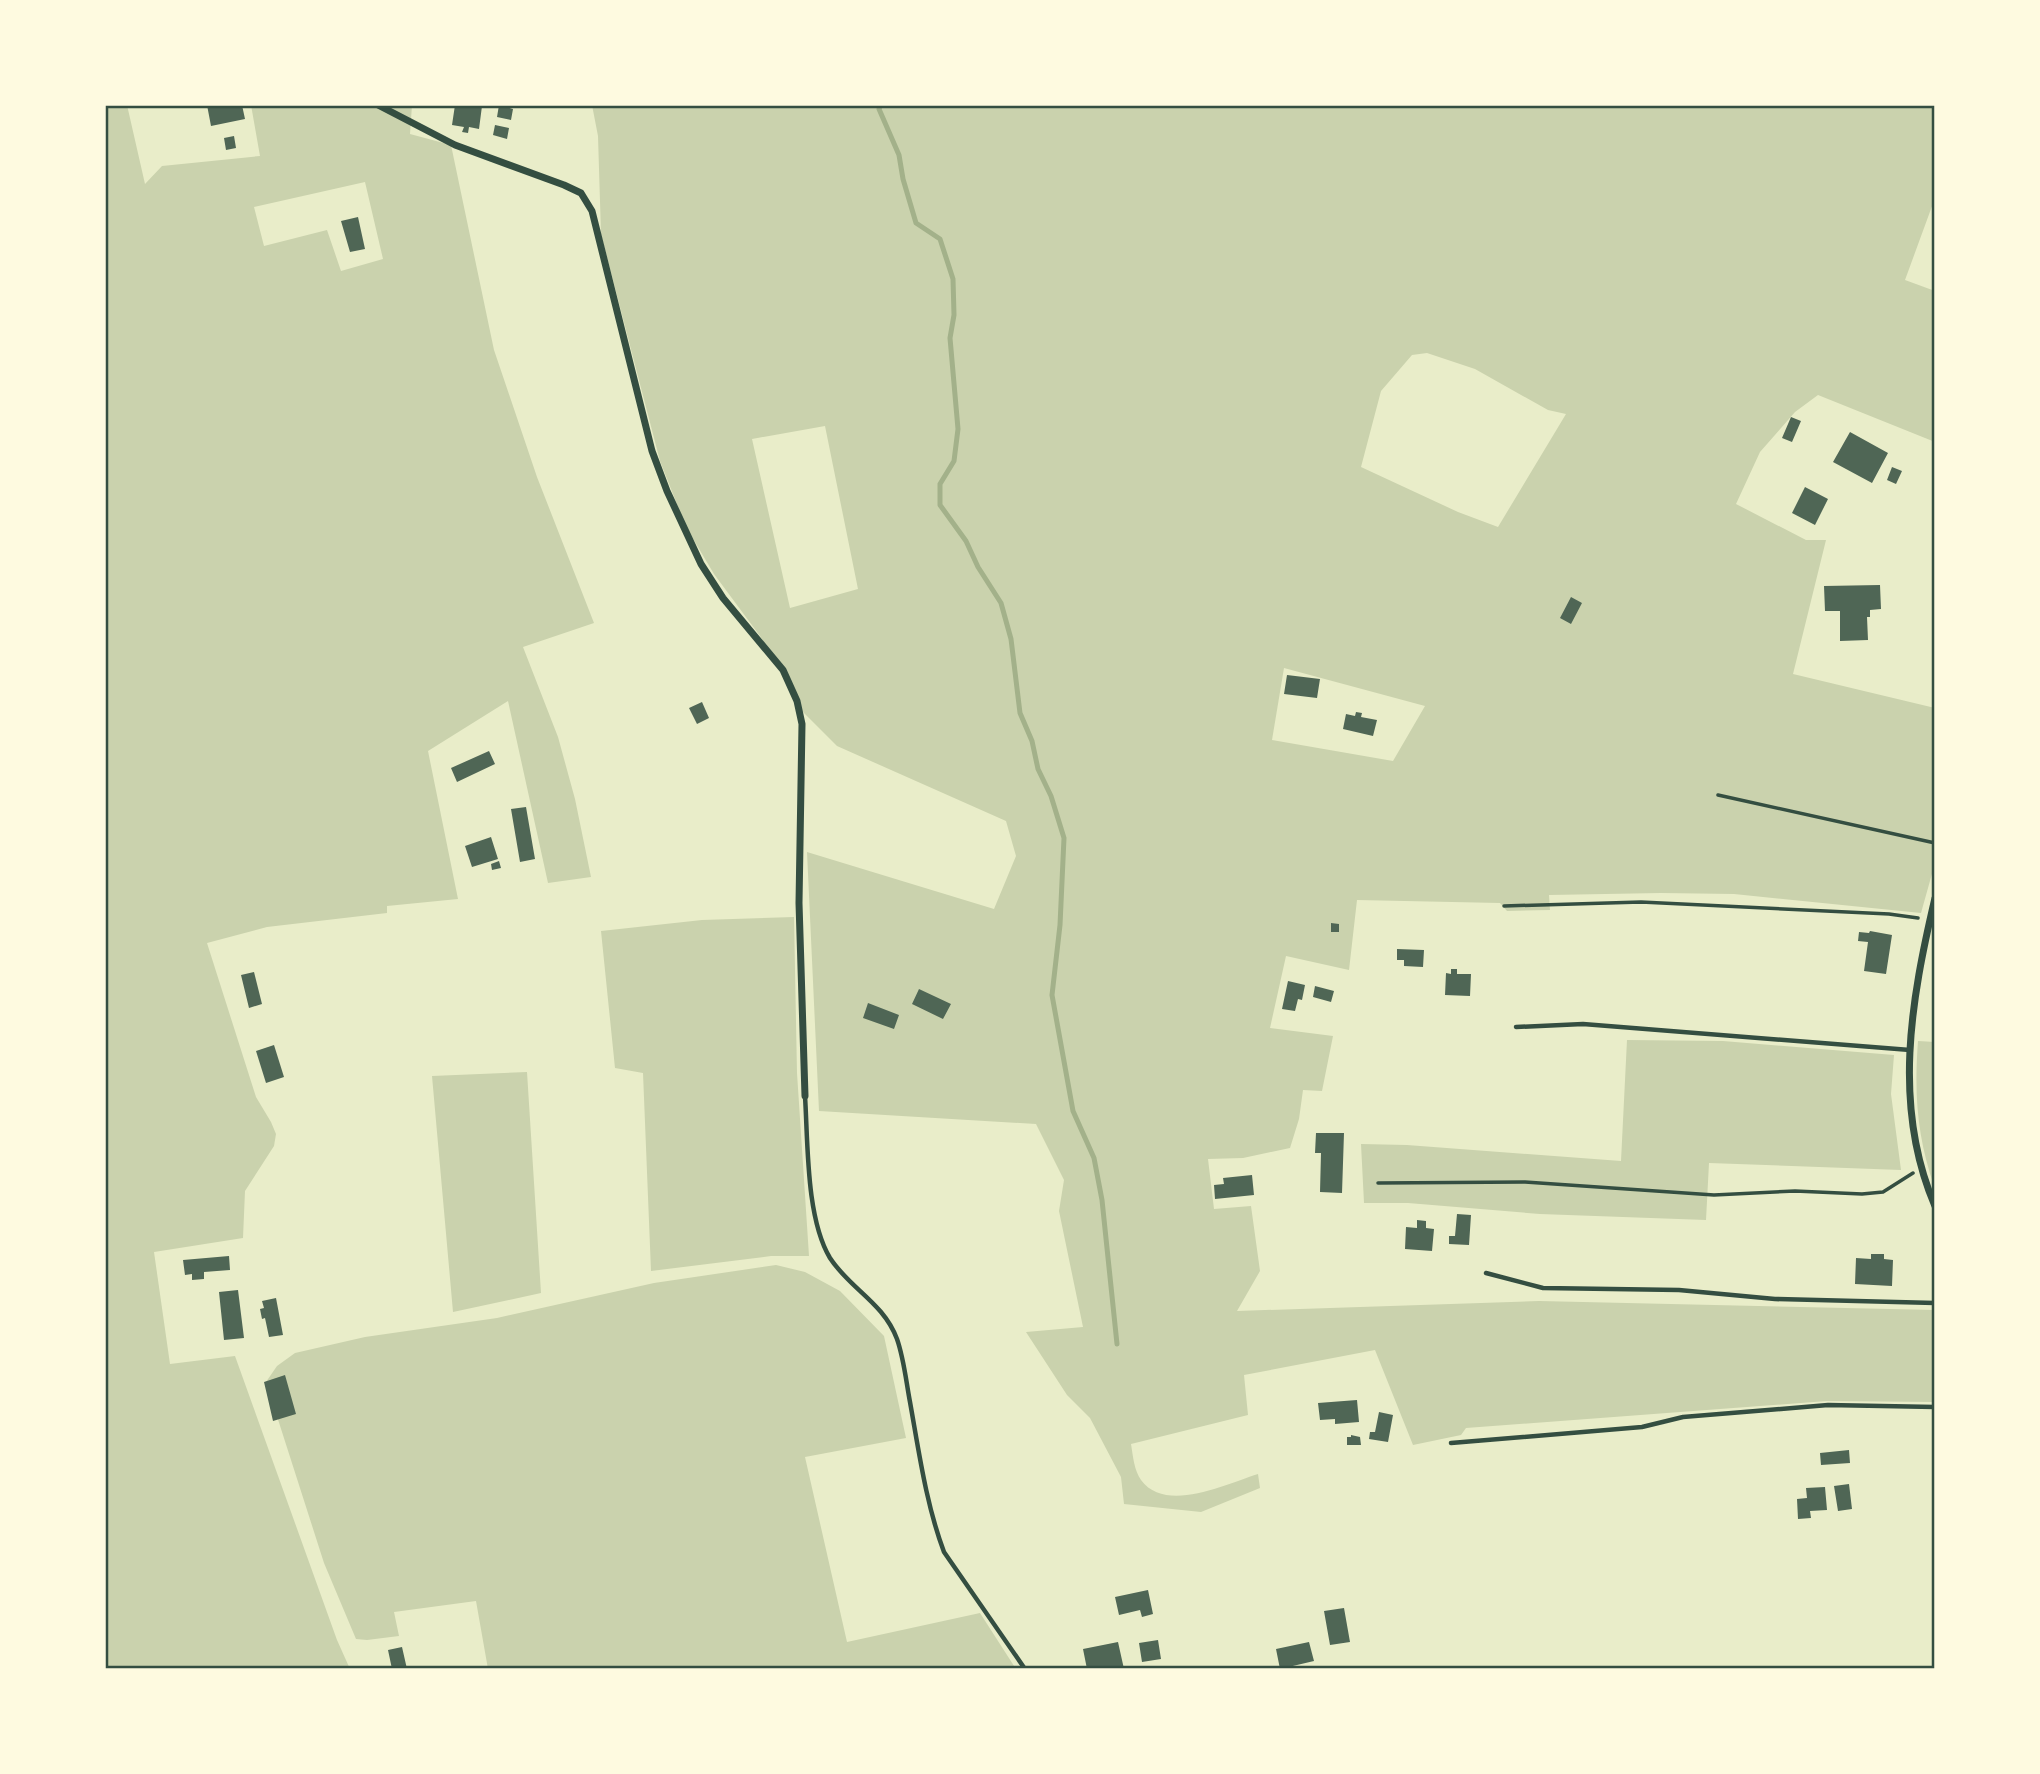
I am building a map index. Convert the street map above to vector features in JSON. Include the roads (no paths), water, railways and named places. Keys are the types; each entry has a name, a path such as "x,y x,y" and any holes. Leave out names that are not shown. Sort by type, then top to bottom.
{"street":[{"path":"378,105 455,145 581,193 592,211 652,452 667,491 701,564 723,598 782,670 797,701 802,724 799,902 805,1096"},
{"path":"1935,898 1913,1009 1908,1097 1913,1140 1920,1168 1935,1206"}],"lane":[{"path":"1516,1027 1583,1024 1910,1050"},
{"path":"805,1096 812,1195 818,1233 830,1258 877,1306 890,1324 897,1340 937,1533 944,1552 1025,1669"},
{"path":"1486,1273 1543,1288 1679,1290 1775,1299 1935,1303"},
{"path":"1451,1443 1642,1427 1683,1417 1828,1405 1935,1407"}],"waterway":[{"path":"881,105 879,109 899,155 916,223 940,239 953,279 954,315 950,338 958,429 954,461 940,484 940,505 966,541 978,567 1001,603 1011,639 1020,713 1064,838 1060,925 1052,995 1073,1111 1094,1158 1102,1200 1117,1344"}]}
